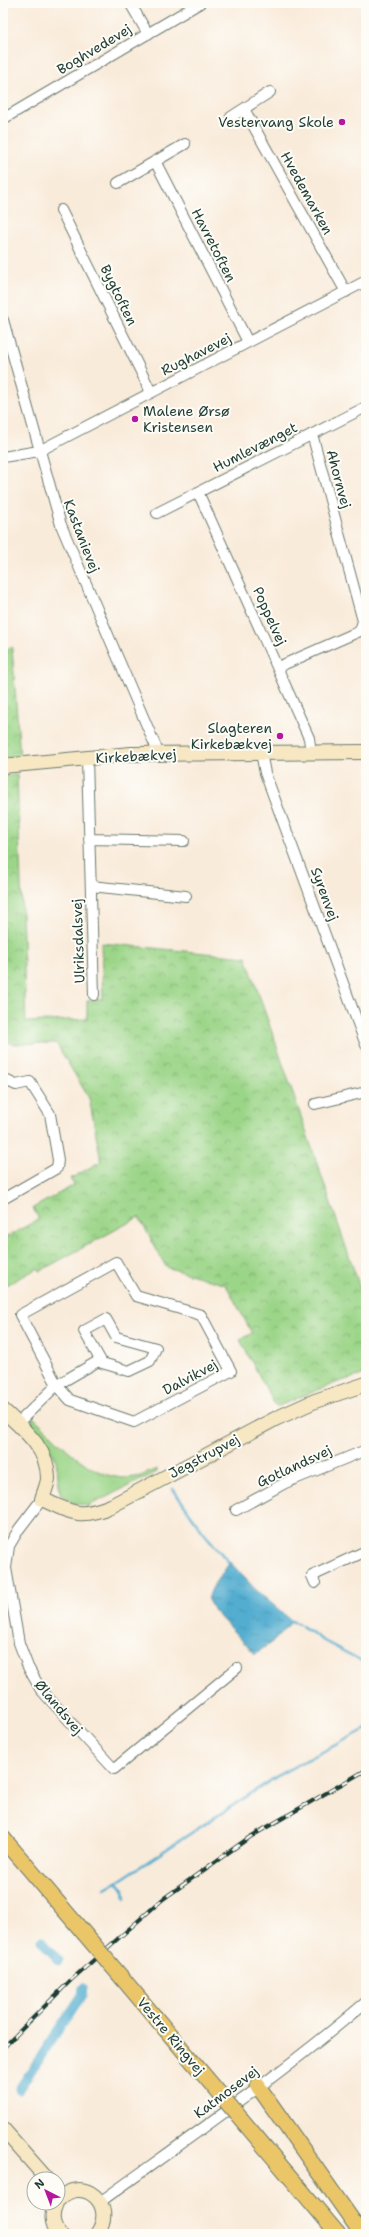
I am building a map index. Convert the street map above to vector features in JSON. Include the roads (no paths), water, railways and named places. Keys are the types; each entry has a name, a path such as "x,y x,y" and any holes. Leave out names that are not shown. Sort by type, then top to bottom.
{"main road":[{"name":"Vestre Ringvej","path":"3,1838 338,2234"},
{"path":"258,2086 362,2234"}],"street":[{"path":"130,3 148,34"},
{"name":"Boghvedevej","path":"3,119 200,3"},
{"path":"231,117 270,92"},
{"name":"Hvedemarken","path":"244,108 346,292"},
{"path":"118,183 185,144"},
{"name":"Havretoften","path":"155,161 248,342"},
{"name":"Bygtoften","path":"61,210 152,392"},
{"name":"Rughavevej","path":"3,457 39,450 366,281"},
{"name":"Kastanievej","path":"3,320 61,525 156,747 156,754"},
{"name":"Humlevænget","path":"158,513 366,407"},
{"name":"Ahornvej","path":"278,667 360,631 362,621 312,434"},
{"name":"Poppelvej","path":"198,492 309,738 311,753"},
{"name":"Kirkebækvej","path":"3,766 156,754 366,752"},
{"name":"Syrenvej","path":"261,753 265,773 366,1045"},
{"name":"Ulriksdalsvej","path":"87,759 94,995"},
{"path":"90,839 184,841"},
{"name":"Ulriksdalsvej","path":"91,886 186,896"},
{"path":"3,1079 16,1085 30,1082 50,1114 58,1160 57,1168 3,1199"},
{"path":"315,1104 366,1092"},
{"name":"Dalvikvej","path":"116,1262 136,1296 200,1315 231,1371 134,1422 70,1400 57,1385 20,1315 116,1262"},
{"path":"106,1320 116,1337 156,1348 150,1361 129,1371 102,1363 100,1360 84,1331 106,1320"},
{"path":"17,1424 57,1385 100,1360"},
{"name":"Jegstrupvej","path":"42,1499 77,1514 94,1513 111,1506 277,1418 315,1402 366,1384"},
{"name":"Ølandsvej","path":"3,1410 36,1443 45,1460 48,1479 42,1499 19,1529 9,1546 6,1568 19,1643 28,1667 42,1690 114,1769 237,1668"},
{"name":"Gotlandsvej","path":"236,1510 285,1483 366,1450"},
{"path":"315,1583 312,1576 366,1551"},
{"name":"Katmosevej","path":"100,2202 258,2086 366,2002"},
{"path":"3,2129 40,2171"},
{"path":"66,2194 70,2192 86,2191 100,2202 104,2218 97,2234"},
{"path":"54,2211 52,2216 53,2224 60,2234"}],"water":[{"path":"230,1562 254,1588 292,1621 275,1640 255,1654 214,1611 208,1600 215,1584"}],"waterway":[{"path":"173,1489 203,1532 231,1565"},
{"path":"289,1620 299,1624"},
{"path":"302,1626 322,1640 366,1663"},
{"path":"117,1882 282,1773 366,1729"},
{"path":"105,1889 117,1882 124,1889 125,1898"},
{"path":"42,1941 59,1961"},
{"path":"19,2089 82,1995 83,1988"}],"railway":[{"path":"3,2048 71,1980 163,1899 250,1837 366,1770"}],"place":[{"name":"Vestervang Skole","path":"342,122"},
{"name":"Malene Ørsø Kristensen","path":"135,419"},
{"name":"Slagteren Kirkebækvej","path":"280,736"}]}
